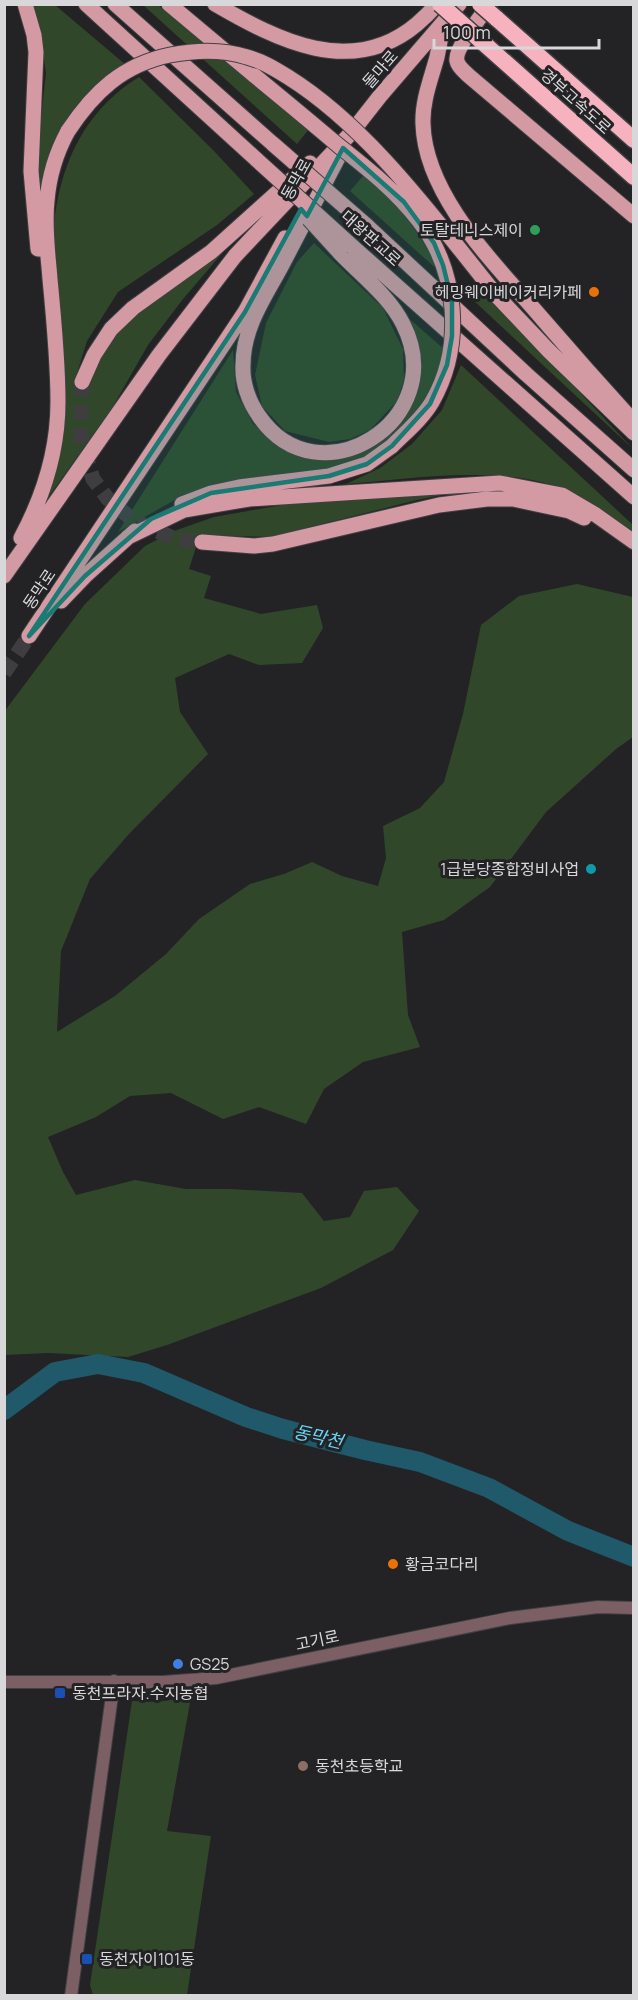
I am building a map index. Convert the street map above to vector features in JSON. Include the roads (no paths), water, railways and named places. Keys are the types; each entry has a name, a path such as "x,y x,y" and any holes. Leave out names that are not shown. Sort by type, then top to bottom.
{"highway":[{"name":"경부고속도로","path":"439,4 633,177"},
{"name":"경부고속도로","path":"480,4 493,11 633,140"}],"main road":[{"path":"25,4 34,35 36,52 32,171 38,246 56,342"},
{"path":"86,4 258,160 347,250 403,324 410,342 413,375 405,404 392,423 363,445 327,453 289,443 267,428 247,393 243,365 249,329 262,299 279,272 351,133"},
{"name":"대왕판교로","path":"115,4 367,226 526,375 633,470"},
{"path":"128,537 152,519 181,504 211,493 239,487 329,476 367,464 392,446 418,420 430,404 439,388 447,365 452,336 450,291 443,265 434,243 404,202 367,168 169,4"},
{"path":"215,4 273,36 312,48 340,52 376,46 398,37 416,25 439,4"},
{"name":"돌마로","path":"329,157 459,4"},
{"path":"493,11 459,48 456,59 459,65 633,216"},
{"path":"443,24 428,87 423,123 430,160 439,182 449,202 496,266 633,422"},
{"path":"4,568 36,509 56,440 58,403 56,342 46,202 54,162 68,131 95,94 137,65 163,56 207,51 248,57 303,86 347,122 430,211 498,297 549,351 633,433"},
{"path":"82,382 94,355 111,329 141,302 211,252 380,96"},
{"name":"동막로","path":"4,576 159,355 235,256 329,157"},
{"name":"동막로","path":"128,537 85,576 29,636 244,312 329,157"},
{"name":"대왕판교로","path":"347,250 633,497"},
{"path":"128,537 184,510 249,500 500,483 562,495 596,515 631,541"},
{"path":"202,542 254,546 273,544 439,505 505,499 569,511 631,541"}],"street":[{"name":"고기로","path":"4,1682 163,1682 216,1678 510,1618 598,1607 633,1608"},
{"path":"71,1995 114,1681"},
{"path":"75,1970 82,1995"}],"waterway":[{"name":"동막천","path":"4,1410 55,1372 98,1364 144,1373 246,1417 283,1429 420,1462 489,1488 568,1531 634,1557"}],"tunnel":[{"path":"82,382 81,440 93,479 108,499 134,521 178,540 202,542"},
{"path":"4,673 29,636"}],"place":[{"name":"토탈테니스제이","path":"535,230"},
{"name":"헤밍웨이베이커리카페","path":"594,292"},
{"name":"1급분당종합정비사업","path":"591,869"},
{"name":"황금코다리","path":"393,1564"},
{"name":"GS25","path":"178,1664"},
{"name":"동천프라자.수지농협","path":"60,1693"},
{"name":"동천초등학교","path":"303,1766"},
{"name":"동천자이101동","path":"87,1959"}]}
